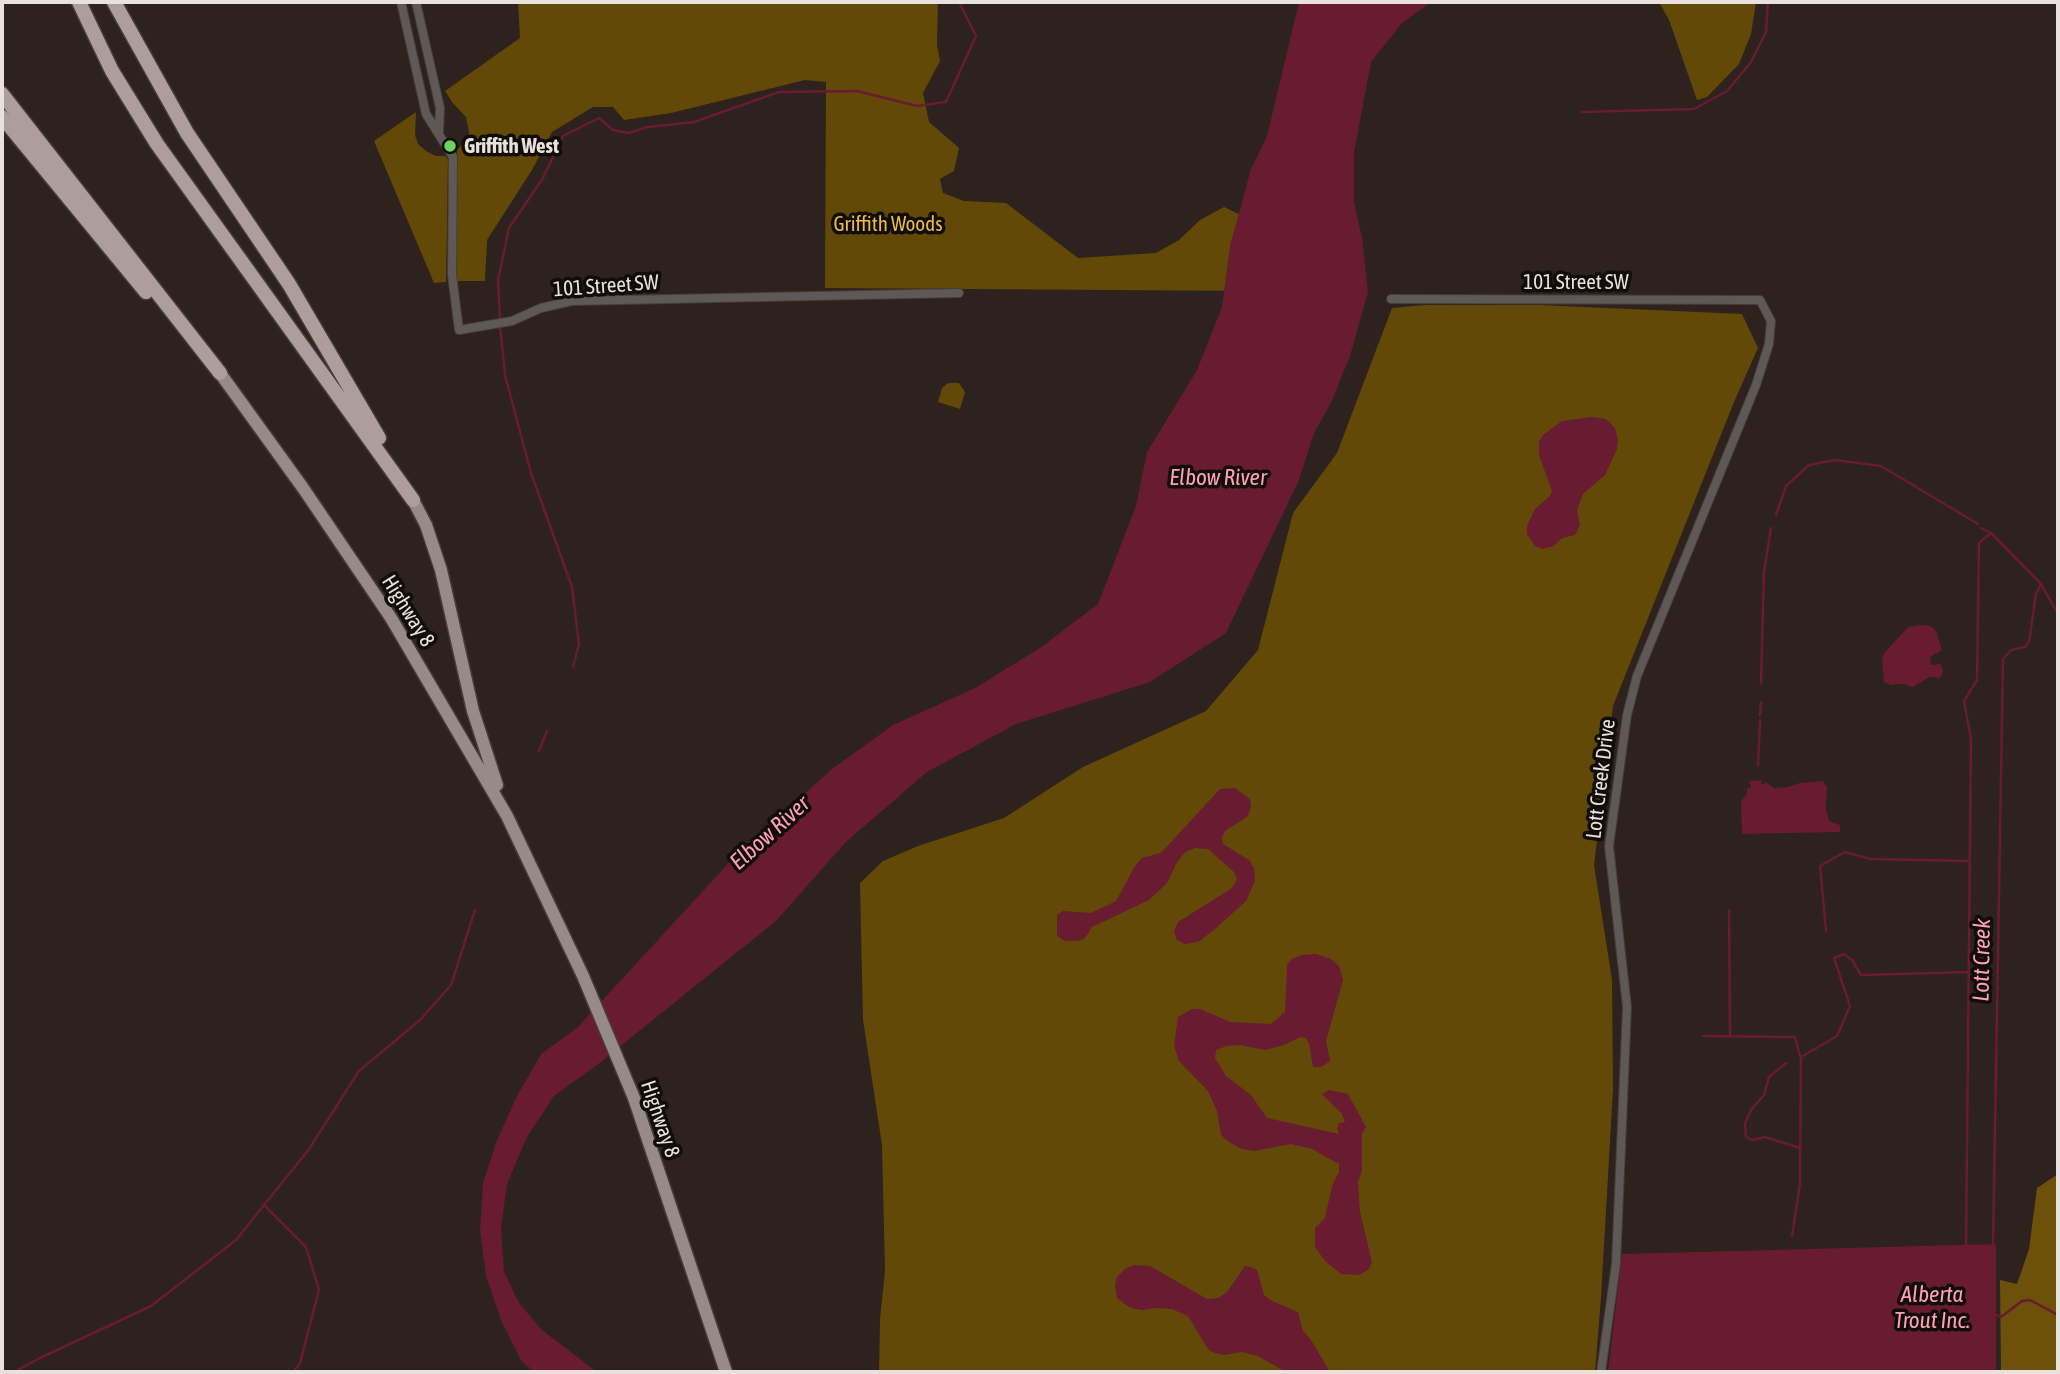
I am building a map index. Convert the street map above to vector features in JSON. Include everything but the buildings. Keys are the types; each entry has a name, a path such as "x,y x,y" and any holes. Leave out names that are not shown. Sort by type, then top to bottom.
{"highway":[{"path":"79,2 112,71 157,145 413,500"},
{"path":"114,2 187,133 296,296 352,389 413,500"},
{"path":"2,94 220,373"},
{"path":"2,117 194,351 220,373"}],"main road":[{"name":"Highway 8","path":"220,373 303,488 391,618 489,782 583,976 634,1098 726,1372"},
{"name":"Highway 8","path":"413,500 426,525 441,570 473,711 488,761 540,885"}],"street":[{"path":"401,2 426,114 439,133"},
{"path":"416,2 440,108 439,133"},
{"name":"101 Street SW","path":"439,133 453,157 452,275 459,330 506,322 541,308 572,301 849,297 905,292 959,293"},
{"name":"101 Street SW","path":"1391,299 1760,300"},
{"name":"Lott Creek Drive","path":"1601,1372 1616,1264 1627,1007 1609,846 1627,715 1637,676 1756,385 1769,345 1771,321 1760,300"}],"green space":[{"name":"Griffith Woods","path":"518,2 938,2 937,45 940,61 923,93 929,122 959,148 954,171 940,179 943,193 964,201 1006,203 1078,258 1156,253 1179,240 1200,220 1224,207 1251,220 1258,291 825,288 826,82 805,80 671,113 624,120 613,107 593,107 552,132 532,170 487,240 485,281 455,281 457,150 468,138 469,132 466,117 445,91 520,38"},
{"path":"1659,2 1756,2 1751,34 1739,64 1707,97 1697,100 1669,20"},
{"path":"416,112 415,135 418,144 436,156 445,156 448,159 446,282 434,283 374,141"},
{"path":"1424,305 1539,305 1742,314 1758,348 1613,706 1594,865 1612,980 1613,1089 1595,1372 879,1372 880,1319 885,1271 882,1145 863,1020 860,883 883,861 918,846 1004,818 1083,767 1206,711 1258,650 1293,513 1337,453 1392,308"},
{"path":"948,383 959,383 965,392 960,409 938,402 942,388"}],"shaded area":[{"path":"2058,1174 2058,1372 2001,1372 2000,1280 2017,1284 2029,1249 2037,1188"}],"water":[{"name":"Elbow River","path":"1299,2 1431,2 1402,23 1371,62 1354,153 1354,202 1362,238 1368,292 1350,356 1331,403 1314,433 1299,480 1226,633 1150,682 1016,724 927,772 846,842 776,921 597,1065 554,1096 527,1137 507,1184 501,1228 504,1272 519,1303 542,1330 597,1372 535,1372 522,1362 501,1320 486,1276 480,1230 483,1183 497,1140 518,1094 541,1054 577,1028 736,855 832,769 893,725 975,688 1040,648 1098,604 1136,506 1147,452 1197,370 1222,307 1230,246 1251,169 1267,136"},
{"path":"1592,417 1606,419 1615,428 1617,449 1605,475 1583,494 1577,510 1580,525 1575,535 1562,538 1554,546 1542,549 1535,546 1527,534 1527,526 1535,509 1552,491 1539,455 1539,442 1543,435 1562,421"},
{"path":"1931,626 1936,631 1942,650 1930,657 1931,665 1941,664 1941,678 1930,677 1912,687 1884,682 1882,659 1885,652 1908,627"},
{"path":"1761,780 1761,784 1767,783 1774,788 1823,781 1827,787 1826,810 1829,821 1840,825 1840,832 1742,834 1741,802 1747,789 1751,787 1749,781"},
{"path":"1235,788 1250,799 1251,807 1247,817 1226,830 1222,837 1223,844 1249,860 1254,868 1255,881 1246,901 1214,930 1198,942 1185,944 1177,940 1174,931 1178,922 1232,888 1237,879 1234,872 1208,849 1195,848 1185,852 1167,883 1149,900 1092,927 1085,938 1078,941 1065,941 1057,936 1057,915 1063,911 1091,913 1116,901 1142,858 1161,853 1220,789"},
{"path":"1316,954 1331,959 1339,966 1343,980 1326,1041 1330,1061 1321,1067 1313,1067 1309,1044 1306,1038 1300,1037 1265,1050 1241,1045 1226,1046 1216,1050 1215,1058 1226,1076 1251,1095 1267,1118 1339,1134 1339,1123 1345,1122 1342,1114 1322,1094 1329,1090 1348,1094 1366,1127 1362,1134 1362,1171 1358,1182 1360,1212 1372,1262 1368,1270 1359,1275 1341,1274 1325,1261 1315,1247 1315,1228 1325,1218 1339,1164 1312,1149 1291,1144 1254,1151 1242,1149 1229,1142 1221,1135 1217,1111 1208,1091 1179,1061 1174,1046 1178,1017 1192,1009 1200,1009 1230,1022 1271,1024 1285,1012 1287,965 1301,955"},
{"name":"Alberta Trout Inc.","path":"1996,1244 1996,1372 1608,1372 1622,1254"},
{"path":"1135,1265 1150,1266 1207,1299 1218,1298 1227,1292 1245,1266 1257,1270 1264,1295 1298,1312 1303,1331 1330,1372 1286,1372 1258,1356 1242,1352 1224,1355 1214,1353 1208,1349 1188,1316 1172,1309 1141,1310 1129,1307 1117,1298 1115,1286 1117,1277 1126,1268"}],"waterway":[{"path":"500,319 498,280 509,228 543,178 563,136 599,118 613,130 628,133 648,127 694,122 779,92 857,91 917,106 946,102 976,36 959,2"},
{"path":"1582,112 1694,109 1727,91 1751,62 1766,32 1768,2"},
{"path":"500,326 505,375 531,473 572,587 579,644 573,667"},
{"path":"1776,515 1786,486 1809,465 1835,460 1881,466 1978,524"},
{"path":"1761,683 1764,572 1771,528"},
{"path":"1981,528 1991,533 2041,584 2058,614"},
{"path":"1966,1247 1971,739 1964,701 1977,680 1979,543 1991,533"},
{"name":"Lott Creek","path":"1993,1245 2003,659 2011,650 2025,647 2029,642 2036,594 2041,584"},
{"path":"1760,715 1761,702"},
{"path":"1758,765 1760,720"},
{"path":"539,751 547,731"},
{"path":"1826,931 1820,866 1845,852 1870,859 1970,861"},
{"path":"14,1372 151,1306 236,1240 309,1149 359,1071 420,1020 451,985 475,910"},
{"path":"1729,910 1730,1036"},
{"path":"1792,1236 1800,1184 1801,1057 1837,1036 1850,1006 1834,958 1844,954 1852,960 1861,975 1969,972"},
{"path":"1703,1036 1795,1037 1800,1056"},
{"path":"1786,1063 1769,1077 1764,1095 1751,1110 1745,1123 1746,1137 1752,1140 1765,1137 1800,1148"},
{"path":"264,1205 306,1247 319,1290 300,1363 293,1372"},
{"name":"Lott Creek","path":"1995,1314 2001,1317 2022,1301 2030,1300 2058,1315"}],"place":[{"name":"Griffith West","path":"450,146"}]}
